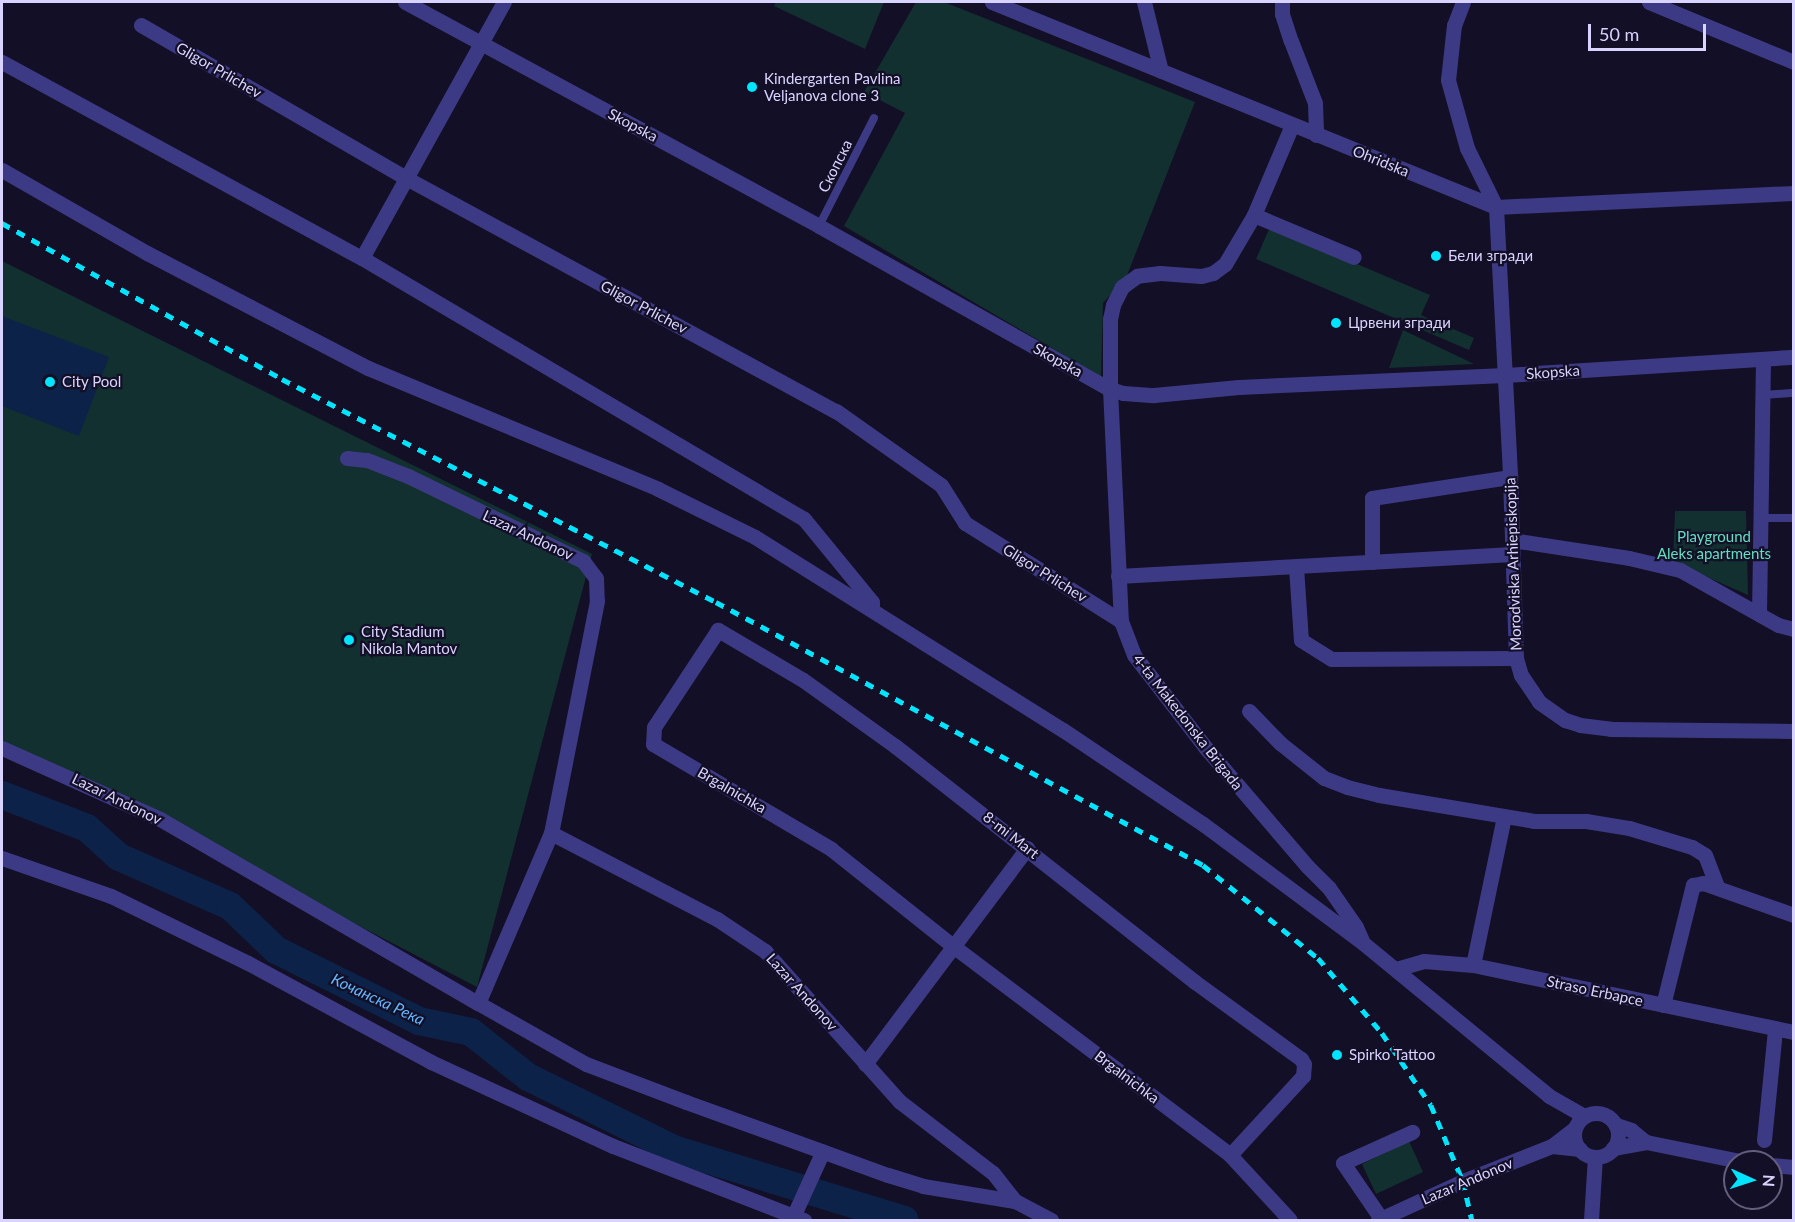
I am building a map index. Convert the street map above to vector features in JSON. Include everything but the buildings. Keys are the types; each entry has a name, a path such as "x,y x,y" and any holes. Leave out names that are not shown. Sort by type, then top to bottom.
{"street":[{"name":"Skopska","path":"405,2 819,226 1110,390 1146,395 1249,386 1505,375 1794,357"},
{"path":"362,258 504,2"},
{"name":"Ohridska","path":"992,2 1496,207 1794,194"},
{"path":"1144,2 1161,71"},
{"path":"1282,2 1282,14 1315,103 1316,135"},
{"path":"1463,2 1454,26 1448,80 1467,148 1496,207"},
{"path":"1649,2 1669,5 1794,62"},
{"name":"Gligor Prlichev","path":"141,25 406,178 836,411 941,485 965,523 1121,621"},
{"path":"2,62 362,258 804,519 872,602 872,610"},
{"name":"4-ta Makedonska Brigada","path":"1292,125 1254,215 1225,264 1213,273 1201,276 1149,273 1137,276 1122,287 1110,319 1110,390 1121,621 1134,655 1152,680 1212,755 1307,866 1329,888 1356,927 1363,943"},
{"path":"2,170 147,253 368,368 658,489 755,537 1063,730 1203,824 1396,969 1579,1123"},
{"name":"Morodviska Arhiepiskopija","path":"1496,207 1510,477 1516,658 1521,675 1539,702 1565,720 1580,725 1611,729 1794,731"},
{"path":"1254,215 1354,257"},
{"path":"1759,614 1763,359"},
{"name":"Lazar Andonov","path":"347,458 367,460 408,476 583,561 596,578 597,601 551,833 478,1003"},
{"path":"1372,562 1372,498 1510,477"},
{"path":"1118,576 1372,562 1512,547 1629,558 1680,570 1778,626 1794,629"},
{"path":"1296,567 1301,640 1332,659 1516,658"},
{"name":"8-mi Mart","path":"653,744 654,727 718,630 803,680 895,746 1195,982 1301,1059 1304,1064 1303,1076 1230,1155"},
{"path":"1250,711 1280,743 1324,778 1379,795 1534,821 1586,821 1629,828 1692,847 1705,855 1717,887"},
{"name":"Brgalnichka","path":"653,744 831,849 953,946 1230,1155 1290,1221"},
{"name":"Lazar Andonov","path":"2,748 160,819 585,1064 923,1186 1015,1202 1051,1221"},
{"path":"1473,965 1504,816"},
{"name":"Lazar Andonov","path":"551,833 744,935 765,951 810,998 899,1101 932,1129 993,1173 1015,1202"},
{"path":"865,1064 1027,848"},
{"path":"2,858 111,896 248,963 431,1062 613,1146 799,1219 823,1151"},
{"path":"1663,1005 1693,885 1703,883 1717,887 1794,915"},
{"name":"Straso Erbapce","path":"1396,969 1424,961 1473,965 1775,1030 1793,1029"},
{"path":"1764,1140 1775,1030"},
{"path":"1616,1125 1618,1137 1608,1153 1595,1157 1580,1149 1575,1140 1579,1123 1591,1113 1606,1114 1616,1125 1631,1130 1646,1142"},
{"name":"Lazar Andonov","path":"1412,1132 1343,1163 1381,1220 1463,1181 1552,1146 1579,1123"},
{"path":"1613,1148 1646,1142 1723,1158"},
{"name":"Lazar Andonov","path":"1552,1146 1580,1149"},
{"path":"1591,1221 1595,1157"}],"lane":[{"name":"Скопска","path":"819,226 874,118"},
{"path":"1763,394 1794,393"},
{"path":"1760,518 1794,518"}],"green space":[{"path":"776,2 884,2 865,49 774,6"},
{"path":"916,2 944,2 1195,102 1126,278 1103,303 1101,377 844,226 905,113 864,92"},
{"path":"1270,227 1430,295 1421,315 1474,338 1469,350 1256,259"},
{"path":"2,261 592,554 477,987 2,741"},
{"path":"1403,330 1474,364 1389,368"},
{"name":"Playground Aleks apartments","path":"1675,511 1746,511 1748,595 1673,562"},
{"path":"1409,1141 1423,1172 1376,1194 1362,1164"}],"water":[{"name":"City Pool","path":"2,316 109,357 79,436 2,406"}],"waterway":[{"name":"Кочанска Река","path":"2,795 87,828 119,857 230,906 276,950 419,1021 471,1032 528,1077 676,1150 905,1220"}],"railway":[{"path":"2,223 282,379 716,602 1203,865 1318,958 1382,1033 1431,1105 1463,1181 1472,1220"}],"place":[{"name":"Kindergarten Pavlina Veljanova clone 3","path":"752,87"},
{"name":"Бели згради","path":"1436,256"},
{"name":"Црвени згради","path":"1336,323"},
{"name":"City Pool","path":"50,382"},
{"name":"City Stadium Nikola Mantov","path":"349,640"},
{"name":"Spirko Tattoo","path":"1337,1055"}]}
